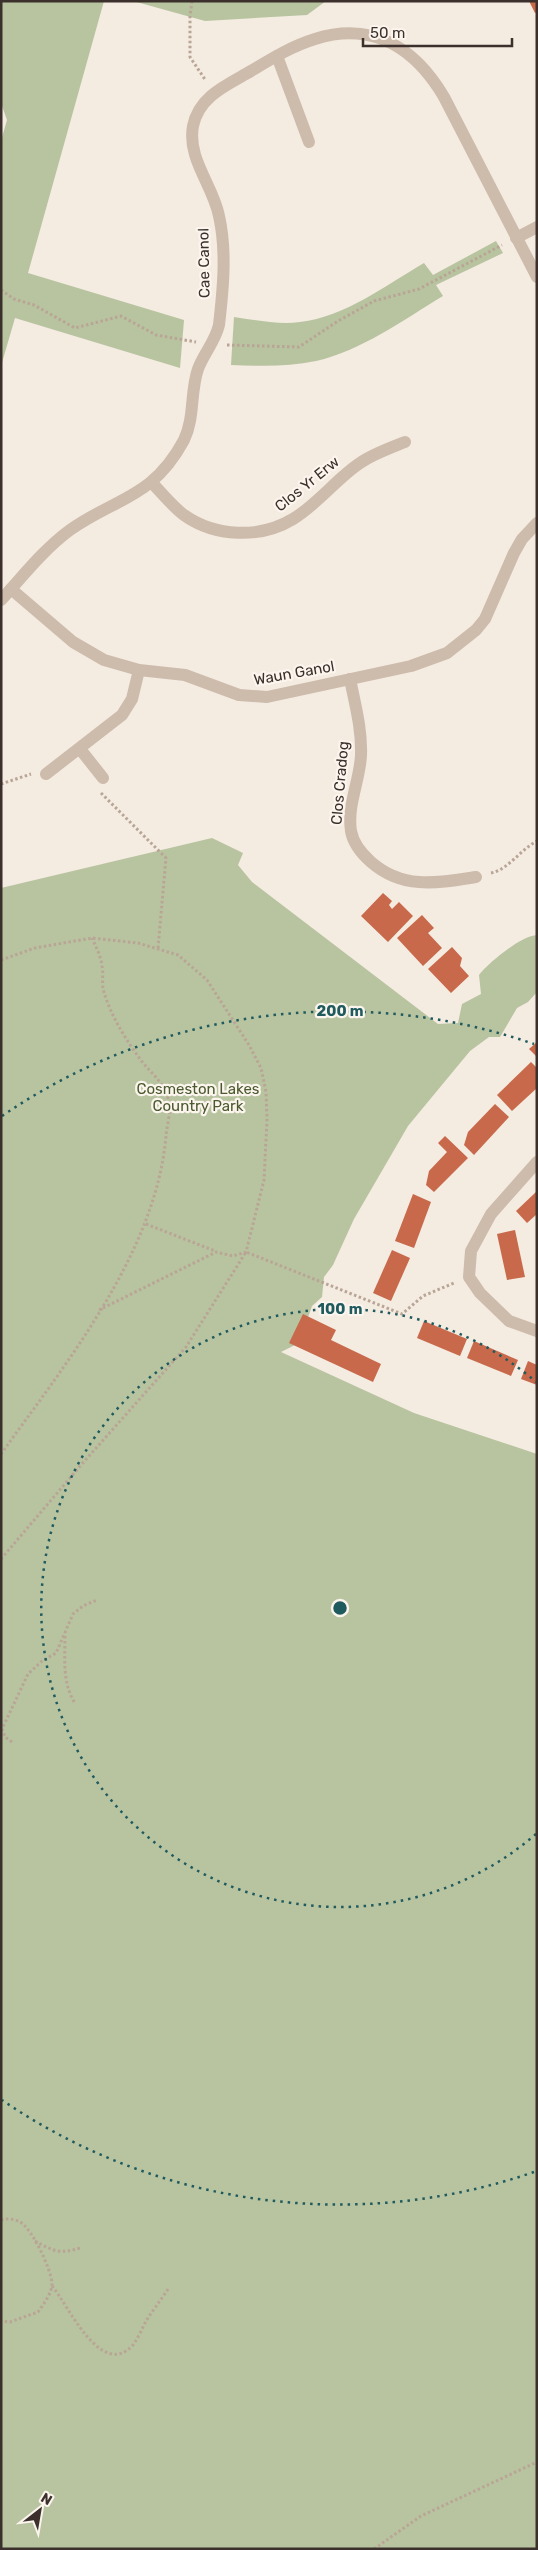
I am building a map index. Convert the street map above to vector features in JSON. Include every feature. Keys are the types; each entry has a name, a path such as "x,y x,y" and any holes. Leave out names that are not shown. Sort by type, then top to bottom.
{"street":[{"name":"Cae Canol","path":"1,600 56,540 72,528 119,504 152,482 165,469 184,439 192,416 197,372 212,345 219,325 221,303 223,238 217,206 193,150 192,137 197,114 204,102 214,92 277,56 316,38 355,34 394,44 409,52 431,74 440,89 537,277"},
{"path":"277,56 309,142"},
{"path":"516,238 537,227"},
{"name":"Clos Yr Erw","path":"152,482 185,515 201,524 239,534 260,531 279,527 294,519 362,461 405,442"},
{"name":"Waun Ganol","path":"12,588 72,642 104,660 139,670 185,675 222,690 252,697 267,697 429,661 447,653 463,642 485,619 514,553 522,539 537,523"},
{"path":"46,774 80,749 128,708 139,670"},
{"name":"Clos Cradog","path":"350,679 361,740 359,770 351,812 351,831 356,843 365,857 380,870 396,878 416,884 436,884 476,877"},
{"path":"80,749 103,778"},
{"path":"537,1162 491,1214 471,1251 469,1277 480,1293 509,1321 537,1331"}],"path":[{"path":"192,1 190,57 214,92"},
{"path":"1,290 14,299 34,305 75,328 121,316 156,335 212,345 299,348 338,321 374,302 419,289 516,238"},
{"path":"1,784 36,771 46,774"},
{"path":"103,778 99,791 166,858 158,948"},
{"path":"476,877 502,871 524,848 537,841"},
{"path":"1,1454 119,1278 146,1224 158,1188 164,1157 169,1103 164,1086 140,1059 103,992 100,956 92,938"},
{"path":"1,960 35,948 92,938 158,948 178,955 207,980 240,1030 261,1068 266,1090 267,1119 264,1180 246,1252 186,1347 81,1465 1,1559"},
{"path":"146,1224 216,1252 234,1256 246,1252 402,1314 423,1296 469,1277"},
{"path":"99,1310 216,1252"},
{"path":"12,1742 5,1737 2,1729 28,1674 42,1661 56,1653 74,1614 82,1606 97,1600"},
{"path":"65,1633 65,1675 68,1694 75,1703"},
{"path":"1,2220 6,2218 21,2222 35,2241 50,2273 52,2286 85,2334 103,2352 110,2355 124,2351 133,2344 168,2289"},
{"path":"35,2241 47,2249 64,2253 80,2248"},
{"path":"1,2321 10,2322 38,2312 52,2286"},
{"path":"374,2549 421,2516 537,2462"}],"green space":[{"path":"1,1 104,1 28,273 184,320 180,368 15,318 1,366 1,141 7,120 1,103"},
{"path":"133,1 326,1 307,15 205,21"},
{"path":"496,241 503,253 436,285 443,296 381,334 349,350 316,361 295,364 231,365 234,317 284,323 317,319 333,314 365,299 424,263 433,275"},
{"name":"Cosmeston Lakes Country Park","path":"212,838 243,853 238,865 252,882 438,1024 458,1023 462,1004 481,994 479,975 514,945 530,936 537,935 537,992 528,1002 517,1008 500,1037 489,1037 470,1051 408,1126 354,1219 333,1265 324,1277 322,1297 312,1306 299,1343 281,1352 414,1413 537,1454 537,2549 1,2549 1,888"}],"building":[{"path":"529,1 537,1 537,12 535,13"},
{"path":"383,893 392,901 389,905 392,909 399,902 413,916 388,942 361,916"},
{"path":"422,915 434,928 428,933 442,948 423,966 397,938"},
{"path":"452,947 462,958 460,966 469,976 451,993 428,969"},
{"path":"537,1042 537,1057 529,1049"},
{"path":"531,1062 537,1068 537,1088 512,1111 497,1095"},
{"path":"495,1104 509,1117 474,1155 464,1145 468,1132"},
{"path":"445,1136 468,1158 434,1192 426,1185 429,1171 447,1152 438,1143"},
{"path":"537,1191 537,1214 527,1223 516,1211"},
{"path":"413,1194 431,1202 414,1248 395,1241"},
{"path":"515,1230 525,1277 507,1280 497,1234"},
{"path":"392,1250 410,1258 391,1301 373,1293"},
{"path":"303,1314 336,1330 331,1340 381,1364 373,1382 289,1343"},
{"path":"424,1321 467,1339 460,1356 417,1338"},
{"path":"474,1341 518,1360 511,1376 467,1358"},
{"path":"528,1361 537,1365 537,1385 521,1379"}]}
